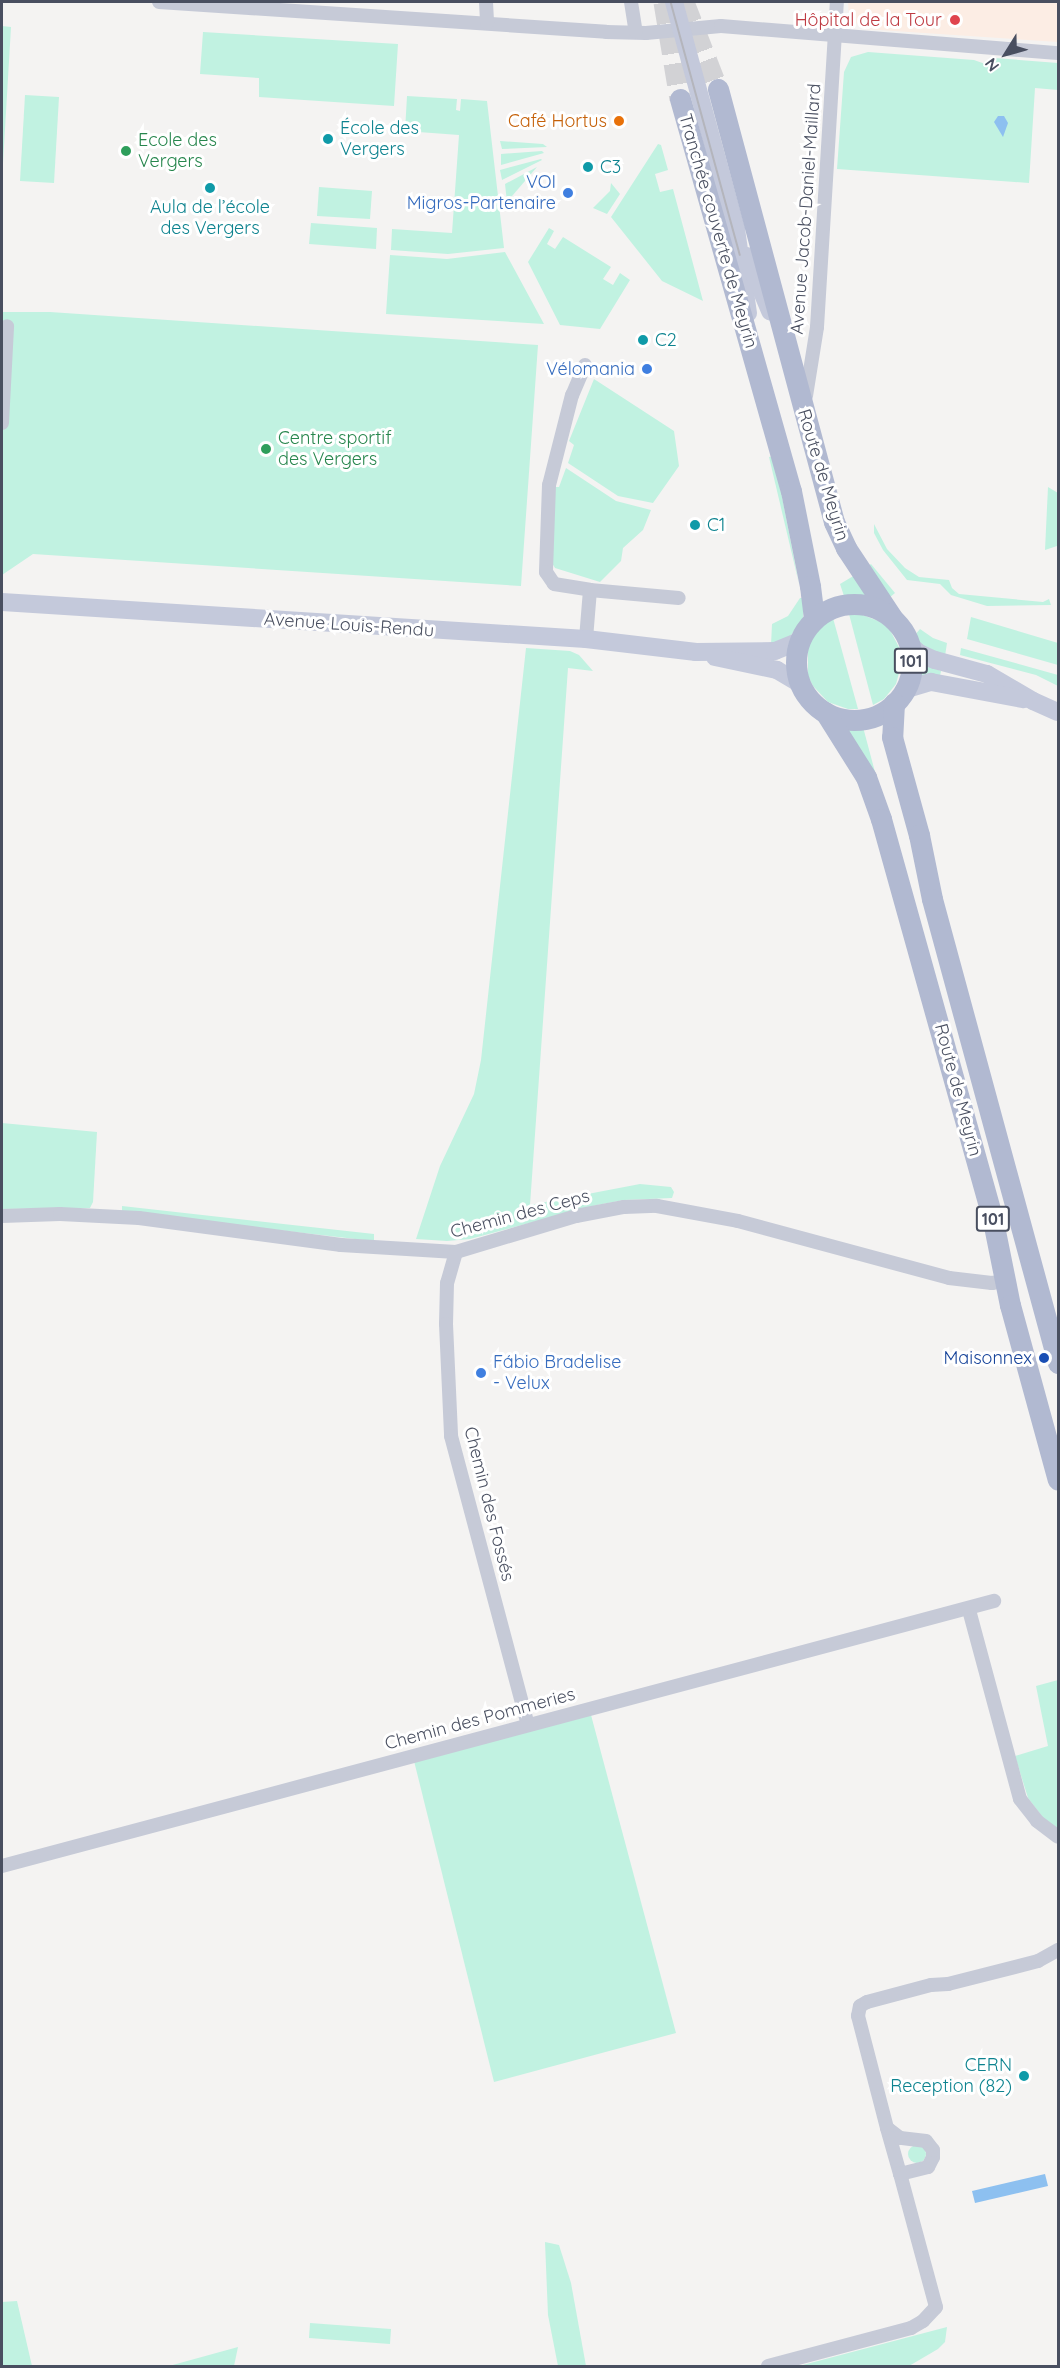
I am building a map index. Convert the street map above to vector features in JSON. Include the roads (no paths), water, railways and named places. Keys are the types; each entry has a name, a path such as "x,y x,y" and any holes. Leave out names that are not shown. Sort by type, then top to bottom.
{"main road":[{"path":"674,2 736,229 756,362"},
{"name":"Tranchée couverte de Meyrin","path":"718,89 766,264 787,354"},
{"name":"Tranchée couverte de Meyrin","path":"680,99 756,362"},
{"path":"736,229 787,354"},
{"name":"Route de Meyrin","path":"787,354 839,535 892,619"},
{"name":"Route de Meyrin","path":"756,362 791,491 810,586 814,620"},
{"name":"Avenue Louis-Rendu","path":"2,602 586,639 696,652 775,651 800,641"},
{"path":"800,684 796,663 800,641 814,620 836,607 853,604 874,608 892,619"},
{"name":"101","path":"892,619 909,644 911,668 899,696"},
{"path":"909,644 919,653 935,660 987,674 1033,701 1059,712"},
{"name":"Avenue Louis-Rendu","path":"696,652 736,664 777,670 800,684"},
{"path":"825,712 845,719 866,718 880,713 899,696 932,682 1033,701"},
{"name":"101","path":"800,684 811,701 825,712"},
{"name":"Route de Meyrin","path":"899,696 892,737 919,835 932,898 1059,1363"},
{"name":"Route de Meyrin","path":"825,712 866,777 881,819 992,1216 1004,1281 1059,1480"}],"street":[{"path":"159,2 636,33 722,27 1059,53"},
{"path":"486,2 487,23"},
{"path":"631,2 636,33"},
{"name":"Avenue Jacob-Daniel-Maillard","path":"806,421 806,384 817,327 837,2"},
{"path":"2,423 7,326"},
{"path":"585,365 572,395 549,485 546,572 554,584 590,590 679,598"},
{"path":"586,639 590,590"},
{"name":"Chemin des Ceps","path":"2,1216 71,1214 140,1218 341,1245 456,1252 576,1216 624,1207 657,1206 738,1221 949,1278 992,1284 1004,1281"},
{"name":"Chemin des Fossés","path":"456,1252 447,1283 446,1314 452,1436 528,1725"},
{"name":"Chemin des Pommeries","path":"2,1866 917,1621 969,1610 994,1601"},
{"path":"969,1610 1020,1799 1037,1821 1059,1837"},
{"path":"768,2367 911,2328 936,2307 858,2016 860,2006 867,2002 931,1985 948,1984 1038,1961 1059,1950"},
{"path":"887,2128 900,2138 926,2141 933,2150 933,2157 928,2167 900,2174"}],"water":[{"path":"998,116 1004,116 1008,123 1003,137 994,122"},
{"path":"1045,2174 1048,2186 975,2203 972,2191"}],"tunnel":[{"path":"664,2 680,99"},
{"path":"684,2 718,89"}],"tram line":[{"path":"671,2 740,255"}],"place":[{"name":"Hôpital de la Tour","path":"955,20"},
{"name":"Café Hortus","path":"619,121"},
{"name":"École des Vergers","path":"328,139"},
{"name":"Ecole des Vergers","path":"126,151"},
{"name":"C3","path":"588,167"},
{"name":"Aula de l’école des Vergers","path":"210,188"},
{"name":"VOI Migros-Partenaire","path":"568,193"},
{"name":"C2","path":"643,340"},
{"name":"Vélomania","path":"647,369"},
{"name":"Centre sportif des Vergers","path":"266,449"},
{"name":"C1","path":"695,525"},
{"name":"Maisonnex","path":"1044,1358"},
{"name":"Fábio Bradelise - Velux","path":"481,1373"},
{"name":"CERN Reception (82)","path":"1024,2076"}]}
